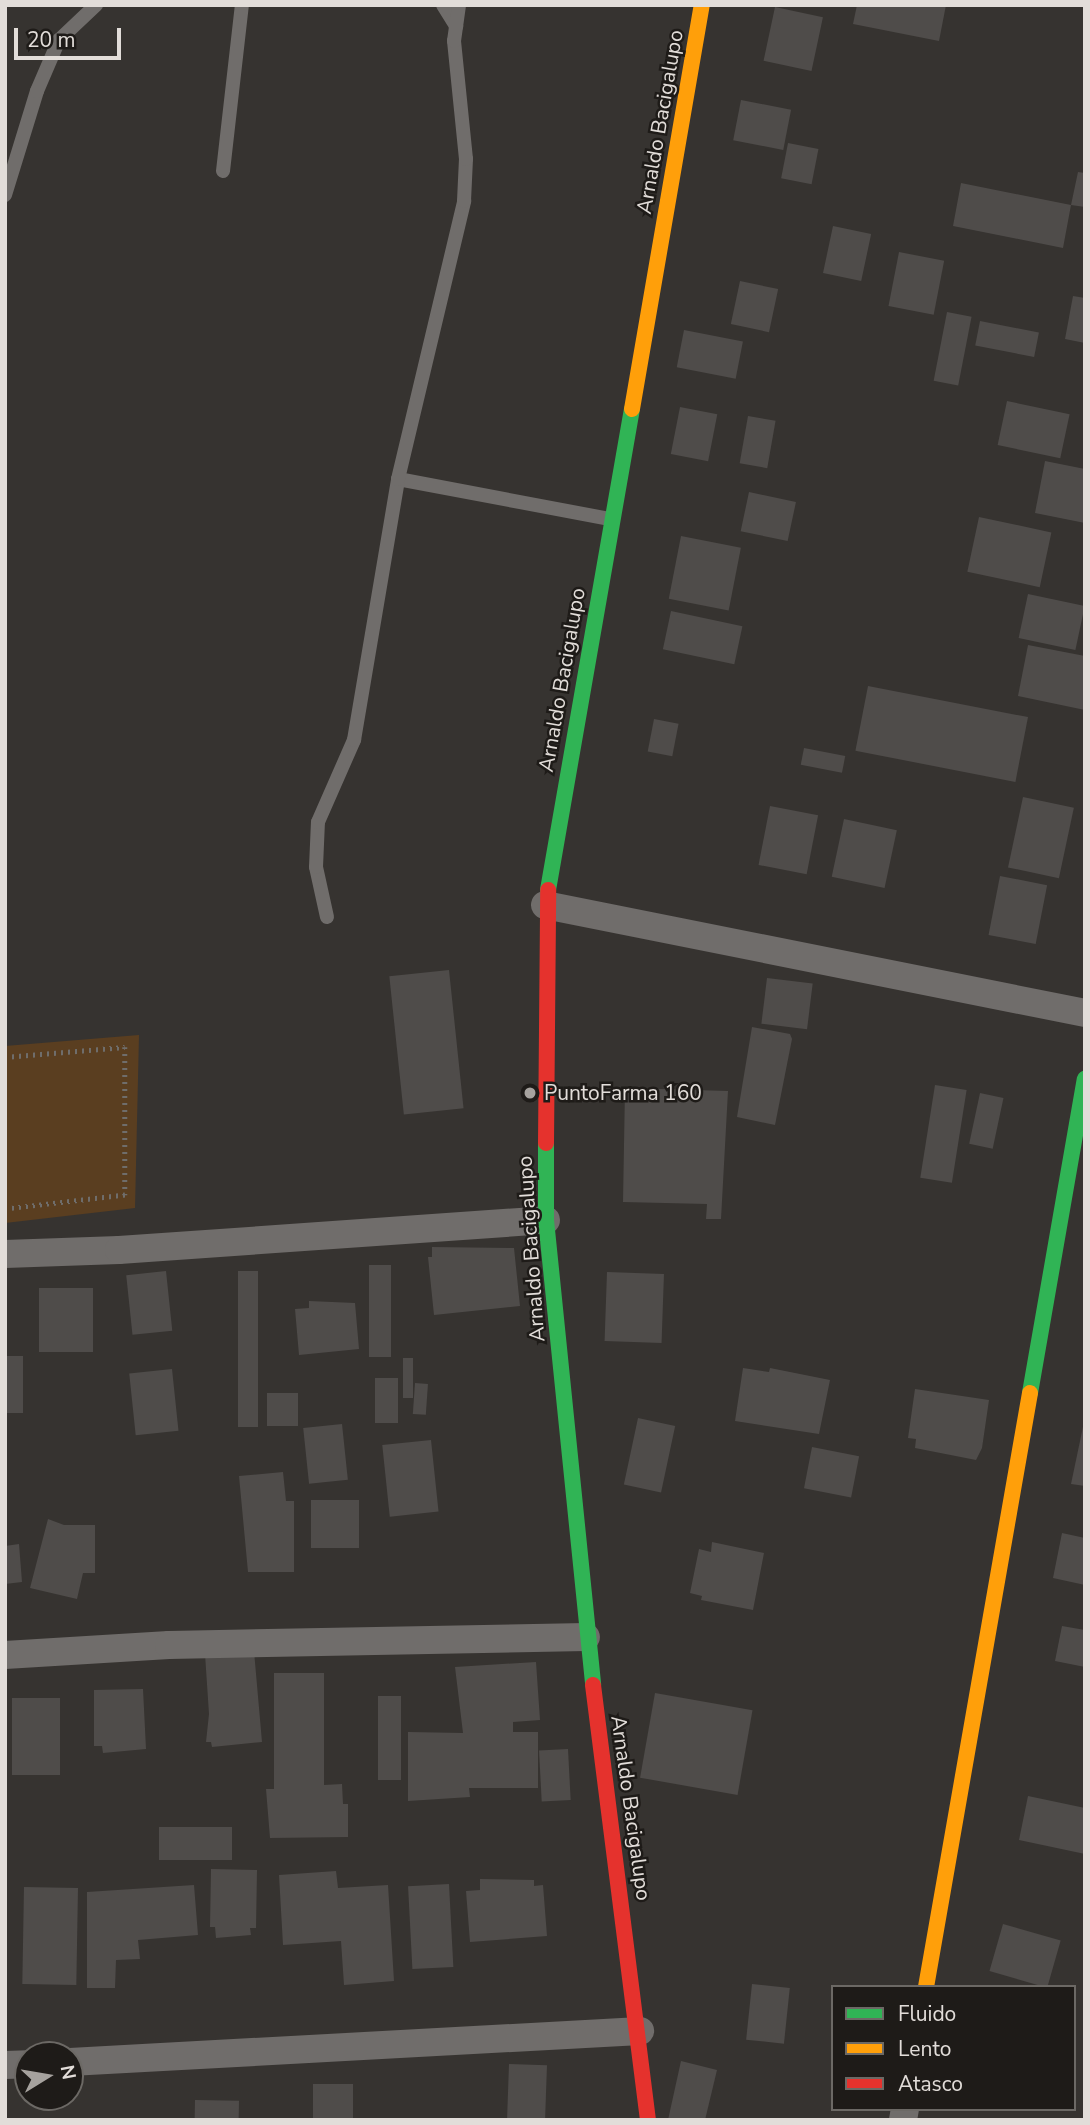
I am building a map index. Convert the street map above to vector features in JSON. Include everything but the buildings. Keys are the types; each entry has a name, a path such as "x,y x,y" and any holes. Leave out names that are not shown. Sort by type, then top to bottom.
{"street":[{"name":"Arnaldo Bacigalupo","path":"648,2120 640,2031 586,1637 546,1220 545,905 610,519 702,5"},
{"path":"545,905 1085,1013"},
{"path":"926,1985 1085,1079"},
{"path":"5,1254 546,1220"},
{"path":"5,1655 169,1645 586,1637"},
{"path":"84,2061 640,2031"}],"lane":[{"path":"5,195 11,158 60,40 96,5"},
{"path":"223,171 242,5"},
{"path":"443,5 456,26"},
{"path":"327,917 316,867 318,822 354,740 398,480 464,201 466,159 456,26 459,5"},
{"path":"398,480 610,519"}],"path":[{"path":"5,1057 125,1047 125,1195 5,1209"}],"shaded area":[{"path":"139,1035 135,1208 5,1223 5,1046"}],"traffic: fast":[{"path":"548,890 632,409"},
{"path":"1030,1393 1085,1079"},
{"path":"546,1143 546,1220 593,1685"}],"traffic: slow":[{"path":"632,409 702,5"},
{"path":"926,1985 1030,1393"}],"traffic: jam":[{"path":"546,1143 548,890"},
{"path":"593,1685 648,2120"}],"place":[{"name":"PuntoFarma 160","path":"530,1093"}]}
